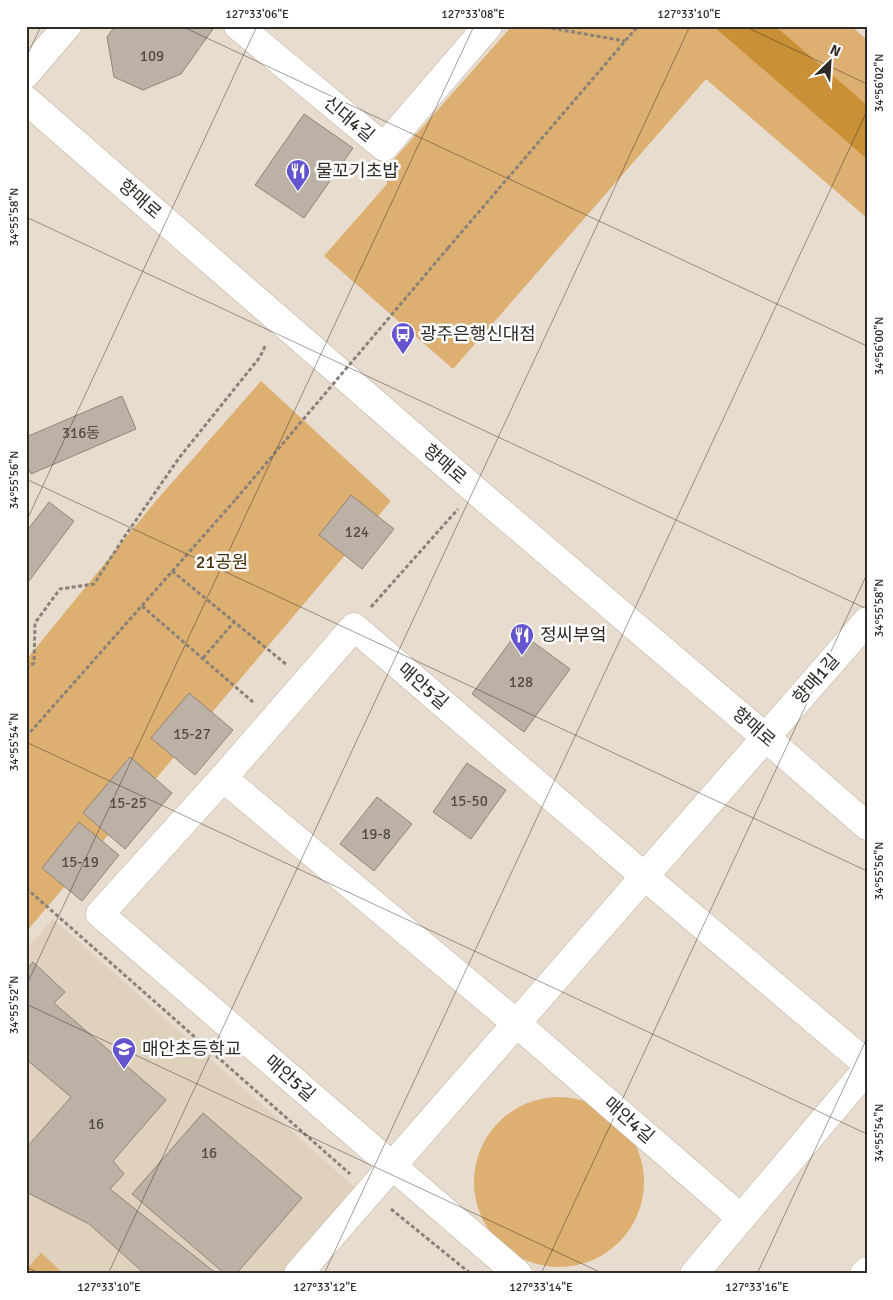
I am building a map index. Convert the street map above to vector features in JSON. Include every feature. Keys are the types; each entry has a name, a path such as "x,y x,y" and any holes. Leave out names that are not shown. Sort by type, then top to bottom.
{"street":[{"path":"26,74 67,26"},
{"name":"신대4길","path":"238,26 384,147 488,26"},
{"name":"향매로","path":"26,100 474,490 867,826"},
{"name":"향매1길","path":"765,737 867,621"},
{"name":"매안5길","path":"392,1166 100,914 223,778 354,627 644,876"},
{"path":"298,1274 765,737"},
{"path":"223,778 516,1023"},
{"path":"644,876 867,1064"},
{"name":"매안4길","path":"516,1023 741,1218"},
{"path":"694,1274 867,1069"},
{"path":"392,1166 506,1270"},
{"path":"864,1274 867,1271"}],"path":[{"path":"539,26 626,41"},
{"path":"26,737 236,499 638,26"},
{"path":"26,669 34,663 35,623 40,616 60,589 94,584 179,458 260,357 279,319"},
{"path":"354,627 474,490"},
{"path":"172,571 307,682"},
{"path":"142,606 274,720"},
{"path":"203,658 234,622"},
{"path":"26,888 369,1192 471,1274"}],"shaded area":[{"path":"713,26 775,26 867,105 867,159"},
{"name":"매안초등학교","path":"53,919 358,1190 282,1274 26,1274 26,949"}],"green space":[{"path":"512,26 851,26 867,40 867,218 706,79 453,369 324,256 387,184 388,166"},
{"name":"21공원","path":"261,381 391,501 26,932 26,660 155,502"},
{"path":"567,1097 592,1103 613,1116 625,1128 641,1157 644,1182 643,1199 638,1215 625,1236 613,1248 584,1264 551,1267 526,1261 505,1248 493,1236 477,1207 474,1174 480,1149 493,1128 505,1116 534,1100"},
{"path":"41,1253 64,1274 26,1274 26,1270"}],"building":[{"path":"115,26 215,26 181,74 143,90 114,77 107,37"},
{"path":"304,114 353,148 304,218 255,185"},
{"path":"122,396 136,429 31,474 26,463 26,437"},
{"path":"351,495 394,529 362,569 319,535"},
{"path":"49,502 74,521 26,585 26,532"},
{"path":"518,631 570,669 524,732 472,694"},
{"path":"189,693 233,730 195,775 151,738"},
{"path":"130,757 172,793 125,849 83,813"},
{"path":"467,763 506,790 471,839 433,812"},
{"path":"377,797 412,824 374,871 340,844"},
{"path":"79,822 119,855 82,901 42,868"},
{"path":"33,962 65,992 54,1003 166,1100 113,1161 124,1174 110,1189 217,1274 145,1274 89,1224 26,1192 26,1148 71,1097 26,1059 26,970"},
{"path":"203,1113 302,1198 236,1274 225,1274 132,1194"}],"place":[{"name":"물꼬기초밥","path":"298,192"},
{"name":"광주은행신대점","path":"403,355"},
{"name":"정씨부엌","path":"522,656"},
{"name":"매안초등학교","path":"124,1070"}]}
